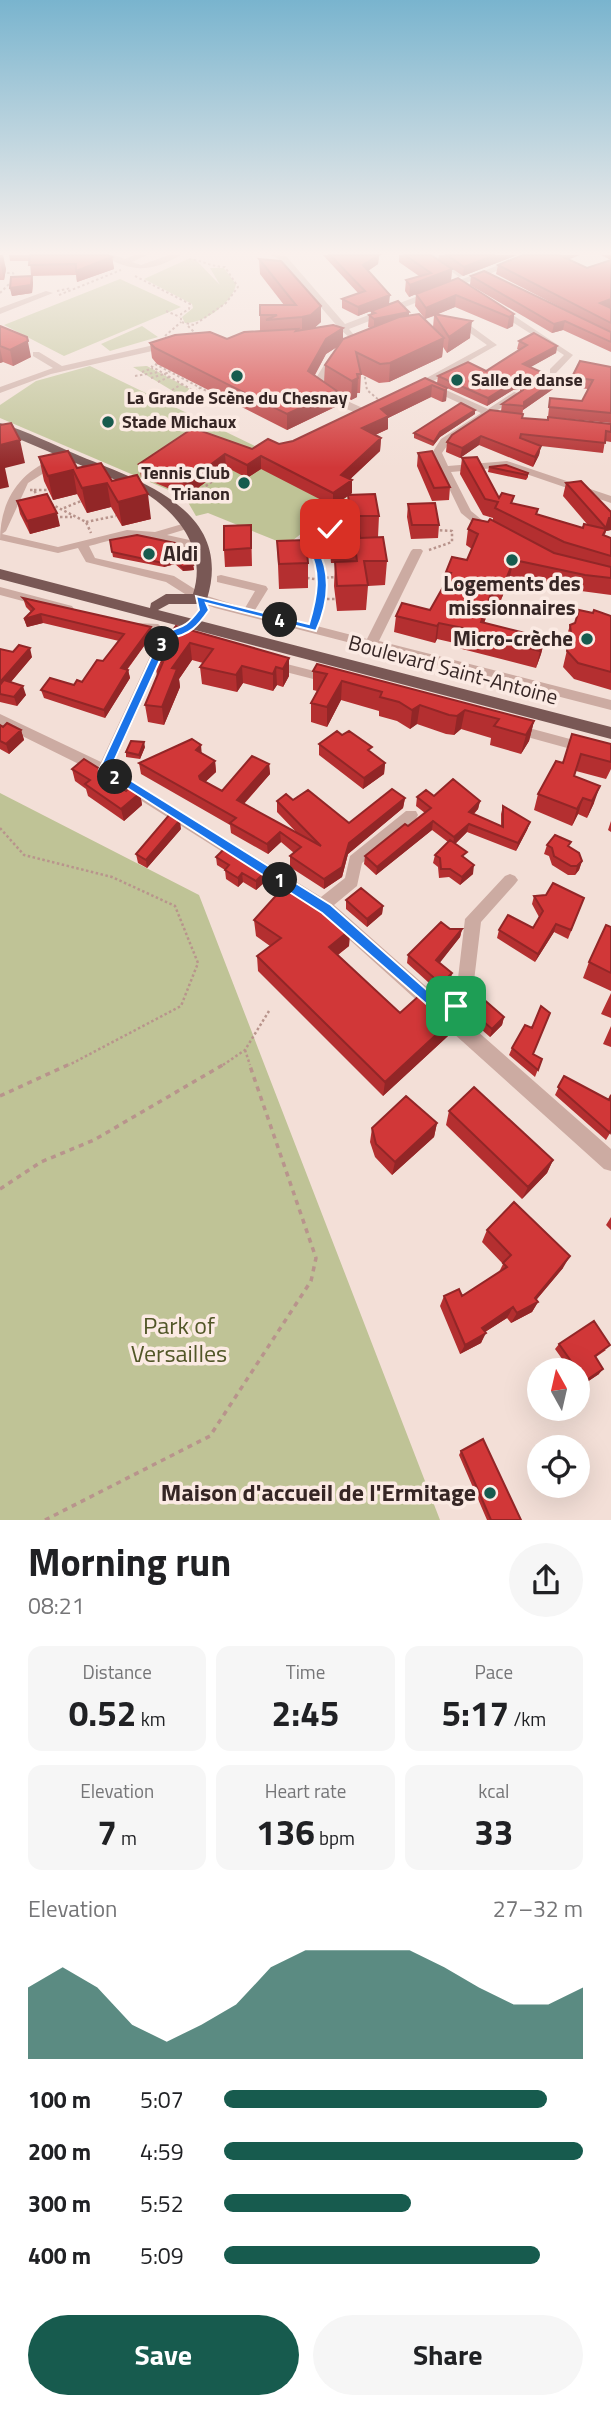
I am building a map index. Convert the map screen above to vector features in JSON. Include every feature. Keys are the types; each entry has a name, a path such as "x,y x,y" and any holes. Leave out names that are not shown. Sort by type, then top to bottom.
{"main road":[{"path":"0,427 149,489 173,505 190,524 199,545 205,572 199,598 204,610 196,621"},
{"name":"Boulevard Saint-Antoine","path":"0,566 153,615"},
{"name":"Boulevard Saint-Antoine","path":"0,574 153,615 196,621 611,725"},
{"path":"153,615 166,599 199,598"},
{"name":"Boulevard Saint-Antoine","path":"196,621 611,733"}],"street":[{"path":"342,326 359,343 331,358 316,386 329,396 364,412"},
{"path":"310,337 352,326"},
{"path":"404,393 491,347 492,342 461,326 437,326"},
{"path":"524,326 569,355 553,371"},
{"path":"0,390 61,369 176,344"},
{"path":"36,354 61,369"},
{"path":"424,384 506,418"},
{"path":"502,536 474,522 466,513 438,453 442,444 517,394"},
{"path":"346,421 384,402"},
{"path":"0,531 24,481 66,454"},
{"path":"444,469 507,464 611,500"},
{"path":"154,535 190,524"},
{"path":"0,537 58,550 127,533 154,535 189,545 199,545"},
{"name":"Boulevard Saint-Antoine","path":"88,542 90,560 170,579 199,598 611,705"},
{"path":"371,644 417,551"},
{"path":"221,579 262,589 248,612"},
{"path":"0,591 81,612"},
{"name":"Boulevard Saint-Antoine","path":"121,623 134,627 153,615 166,636"},
{"path":"104,770 166,636 183,633 196,621"},
{"name":"Boulevard Saint-Antoine","path":"252,659 345,683"},
{"path":"0,719 104,770 323,906 611,1162"},
{"name":"Boulevard Saint-Antoine","path":"503,726 611,755"},
{"path":"323,906 352,881 355,860 411,815"},
{"path":"447,1016 464,998 473,919 510,880"}],"path":[{"path":"162,338 176,326"},
{"path":"188,326 200,339"},
{"path":"155,364 220,398"},
{"path":"151,366 194,391"},
{"path":"142,372 159,366"},
{"path":"368,368 364,372 367,390 384,402"},
{"path":"135,376 165,369"},
{"path":"151,378 170,372"},
{"path":"158,382 175,374"},
{"path":"174,379 180,377"},
{"path":"179,381 184,379"},
{"path":"172,390 189,381"},
{"path":"188,401 186,396 201,388"},
{"path":"173,505 240,463"},
{"path":"19,489 49,490"},
{"path":"34,490 43,502 64,508 72,516 86,522 116,516"},
{"path":"64,508 81,501"},
{"path":"312,629 322,599 319,559 313,542 330,529 342,505"},
{"path":"55,517 72,516"},
{"path":"86,522 88,542"},
{"path":"330,529 339,530"},
{"path":"417,551 442,547 452,542 452,531 436,530"},
{"path":"319,559 330,554"},
{"path":"307,578 344,577"},
{"path":"322,599 335,599"},
{"path":"0,828 24,855 112,877 175,906 198,963 181,1006 45,1077 0,1096"},
{"path":"0,1189 41,1162 94,1140 245,1050 268,1011"},
{"path":"45,1520 211,1436 311,1280 316,1258 245,1050"}],"green space":[{"path":"6,326 136,326 64,356"},
{"path":"142,326 158,337 110,351 101,344"},
{"path":"90,366 352,493 287,545 208,513 196,516 185,497 0,418 0,405 36,381"},
{"path":"146,366 190,389 181,396 133,367"},
{"name":"Park of Versailles","path":"0,793 199,895 440,1520 0,1520"}],"building":[{"path":"0,326 27,337 28,341 10,350 0,346"},
{"path":"327,326 343,328 326,339 308,371 337,391 287,414 155,348 150,343 175,335 210,332 227,339 244,332 298,329 296,331"},
{"path":"376,326 431,326 444,338 390,363 380,364 356,352 361,374 357,374 358,378 352,381 325,365 343,339"},
{"path":"442,326 465,326 449,337"},
{"path":"576,326 598,326 611,332 611,342"},
{"path":"534,333 557,346 523,364 557,379 524,402 524,406 502,404 523,390 521,381 514,382 488,398 438,376 468,362 486,371 527,345 519,341"},
{"path":"580,361 611,367 611,413 549,407 550,398 582,401 593,380 572,377"},
{"path":"425,378 447,388 444,390 432,385 381,409 389,416 362,428 381,438 341,475 352,480 333,493 261,456 247,465 225,454 186,483 139,464 193,428 252,449 268,439 279,444 293,441"},
{"path":"461,403 475,410 440,432 434,442 414,433"},
{"path":"490,410 523,414 522,418 548,420 548,417 611,424 611,432 606,431 605,443 521,434 520,438 541,446 535,457 481,436 462,448 447,442 452,435"},
{"path":"11,423 20,440 0,445 0,425"},
{"path":"68,451 77,468 101,463 112,481 137,475 148,494 118,502 107,483 82,488 73,470 48,476 39,457"},
{"path":"432,451 450,487 434,488 418,453"},
{"path":"477,457 499,498 502,493 514,496 511,503 538,509 536,514 583,528 584,524 606,529 603,535 611,538 611,556 564,542 495,508 498,502 485,499 462,458"},
{"path":"506,465 528,473 527,475 489,467"},
{"path":"581,481 611,512 606,528 566,483"},
{"path":"47,494 57,513 27,521 17,501"},
{"path":"375,494 379,516 357,516 360,538 383,537 387,561 364,561 368,585 337,586 335,562 357,561 354,538 332,539 329,516 351,516 348,495"},
{"path":"435,503 439,525 412,525 408,504"},
{"path":"473,519 488,522 490,519 554,553 611,567 611,578 514,560 504,584 495,582 481,622 545,638 540,651 461,632 463,628 439,623 437,626 396,616 402,603 430,610 451,573 446,572 452,557 467,560 478,534 468,529"},
{"path":"251,525 251,548 224,550 224,526"},
{"name":"Aldi","path":"137,535 175,543 186,551 193,565 182,567 175,559 163,563 112,552 110,540"},
{"path":"306,540 308,563 279,564 277,541"},
{"path":"23,598 151,627 121,668 128,670 104,710 41,690 50,678 74,685 77,680 82,682 97,660 103,661 124,634 41,614 24,619 34,609"},
{"path":"579,610 593,613 594,610 611,616 611,672 578,663 567,651 570,625 575,623"},
{"path":"176,626 289,658 283,669 276,667 273,674 242,666 236,675 200,667 213,649 190,643 172,668 177,669 162,707 145,705 163,662 155,661 172,638 168,637"},
{"path":"19,645 30,648 0,682 0,649 13,652"},
{"path":"317,664 534,721 526,735 494,726 499,719 465,710 457,716 420,705 412,710 399,702 380,697 382,692 342,681 327,707 311,703 327,674 313,671"},
{"path":"4,680 23,686 14,697 0,694 0,685"},
{"path":"7,723 21,730 6,744 0,741 0,725 3,727"},
{"path":"337,731 342,735 349,731 372,747 368,750 385,763 364,778 319,744"},
{"path":"572,734 611,744 611,762 581,754 574,776 600,786 592,801 583,798 577,809 538,794 556,761 563,763"},
{"path":"192,739 201,745 196,750 215,761 199,776 200,779 222,791 252,756 269,764 237,800 321,846 277,801 286,794 293,800 308,790 349,823 392,789 405,798 349,843 342,867 324,879 290,856 301,847 280,832 267,844 230,823 236,818 139,763"},
{"path":"131,741 144,742 139,755 126,752"},
{"path":"84,759 111,776 107,779 126,791 130,787 140,793 121,809 85,784 90,780 72,769"},
{"path":"453,779 480,801 469,812 503,827 503,806 530,822 518,843 469,824 454,837 433,821 377,867 365,856 405,824 408,826 431,808 417,797 426,790 434,796"},
{"path":"170,814 180,820 146,860 136,854"},
{"path":"555,835 571,842 568,846 579,853 582,861 577,866 571,866 554,856 552,848 547,845"},
{"path":"450,840 467,852 462,856 474,865 462,877 450,869 441,869 440,858 435,855"},
{"path":"225,848 264,873 256,881 242,873 238,878 225,870 229,865 216,857"},
{"path":"289,881 350,930 329,947 400,1013 421,994 451,1021 385,1082 257,956 281,938 254,920"},
{"path":"553,883 584,898 571,930 556,924 538,954 499,930 508,915 533,928 543,911 534,896 546,895"},
{"path":"361,888 383,906 367,919 346,900"},
{"path":"441,922 450,929 462,929 436,960 452,973 441,984 408,955"},
{"path":"606,925 611,927 611,973 589,962"},
{"path":"481,997 504,1017 492,1029 469,1009"},
{"path":"541,1006 550,1013 533,1054 542,1059 538,1070 512,1048 525,1025 532,1028"},
{"path":"564,1076 609,1100 611,1095 610,1133 558,1087"},
{"path":"474,1087 553,1160 528,1187 449,1111"},
{"path":"406,1096 437,1123 395,1162 376,1144 372,1128"},
{"path":"514,1202 570,1256 535,1298 538,1302 517,1313 513,1307 482,1328 486,1333 465,1345 444,1296 459,1289 462,1296 507,1267 503,1263 511,1255 487,1230"},
{"path":"594,1321 610,1345 595,1356 603,1369 590,1378 590,1358 569,1358 559,1344"},
{"name":"Maison d'accueil de l'Ermitage","path":"483,1439 521,1520 491,1520 461,1451"}],"place":[{"name":"La Grande Scène du Chesnay","path":"237,376"},
{"name":"Salle de danse","path":"457,380"},
{"name":"Stade Michaux","path":"108,422"},
{"name":"Tennis Club Trianon","path":"244,483"},
{"name":"Aldi","path":"149,554"},
{"name":"Logements des missionnaires","path":"512,560"},
{"name":"Micro-crèche","path":"587,639"},
{"name":"Maison d'accueil de l'Ermitage","path":"490,1493"}],"route":[{"path":"330,529 315,538 312,547 321,563 322,597 312,629 200,598 204,610 194,625 183,633 166,636 104,770 327,909 447,1016 456,1006"}]}
